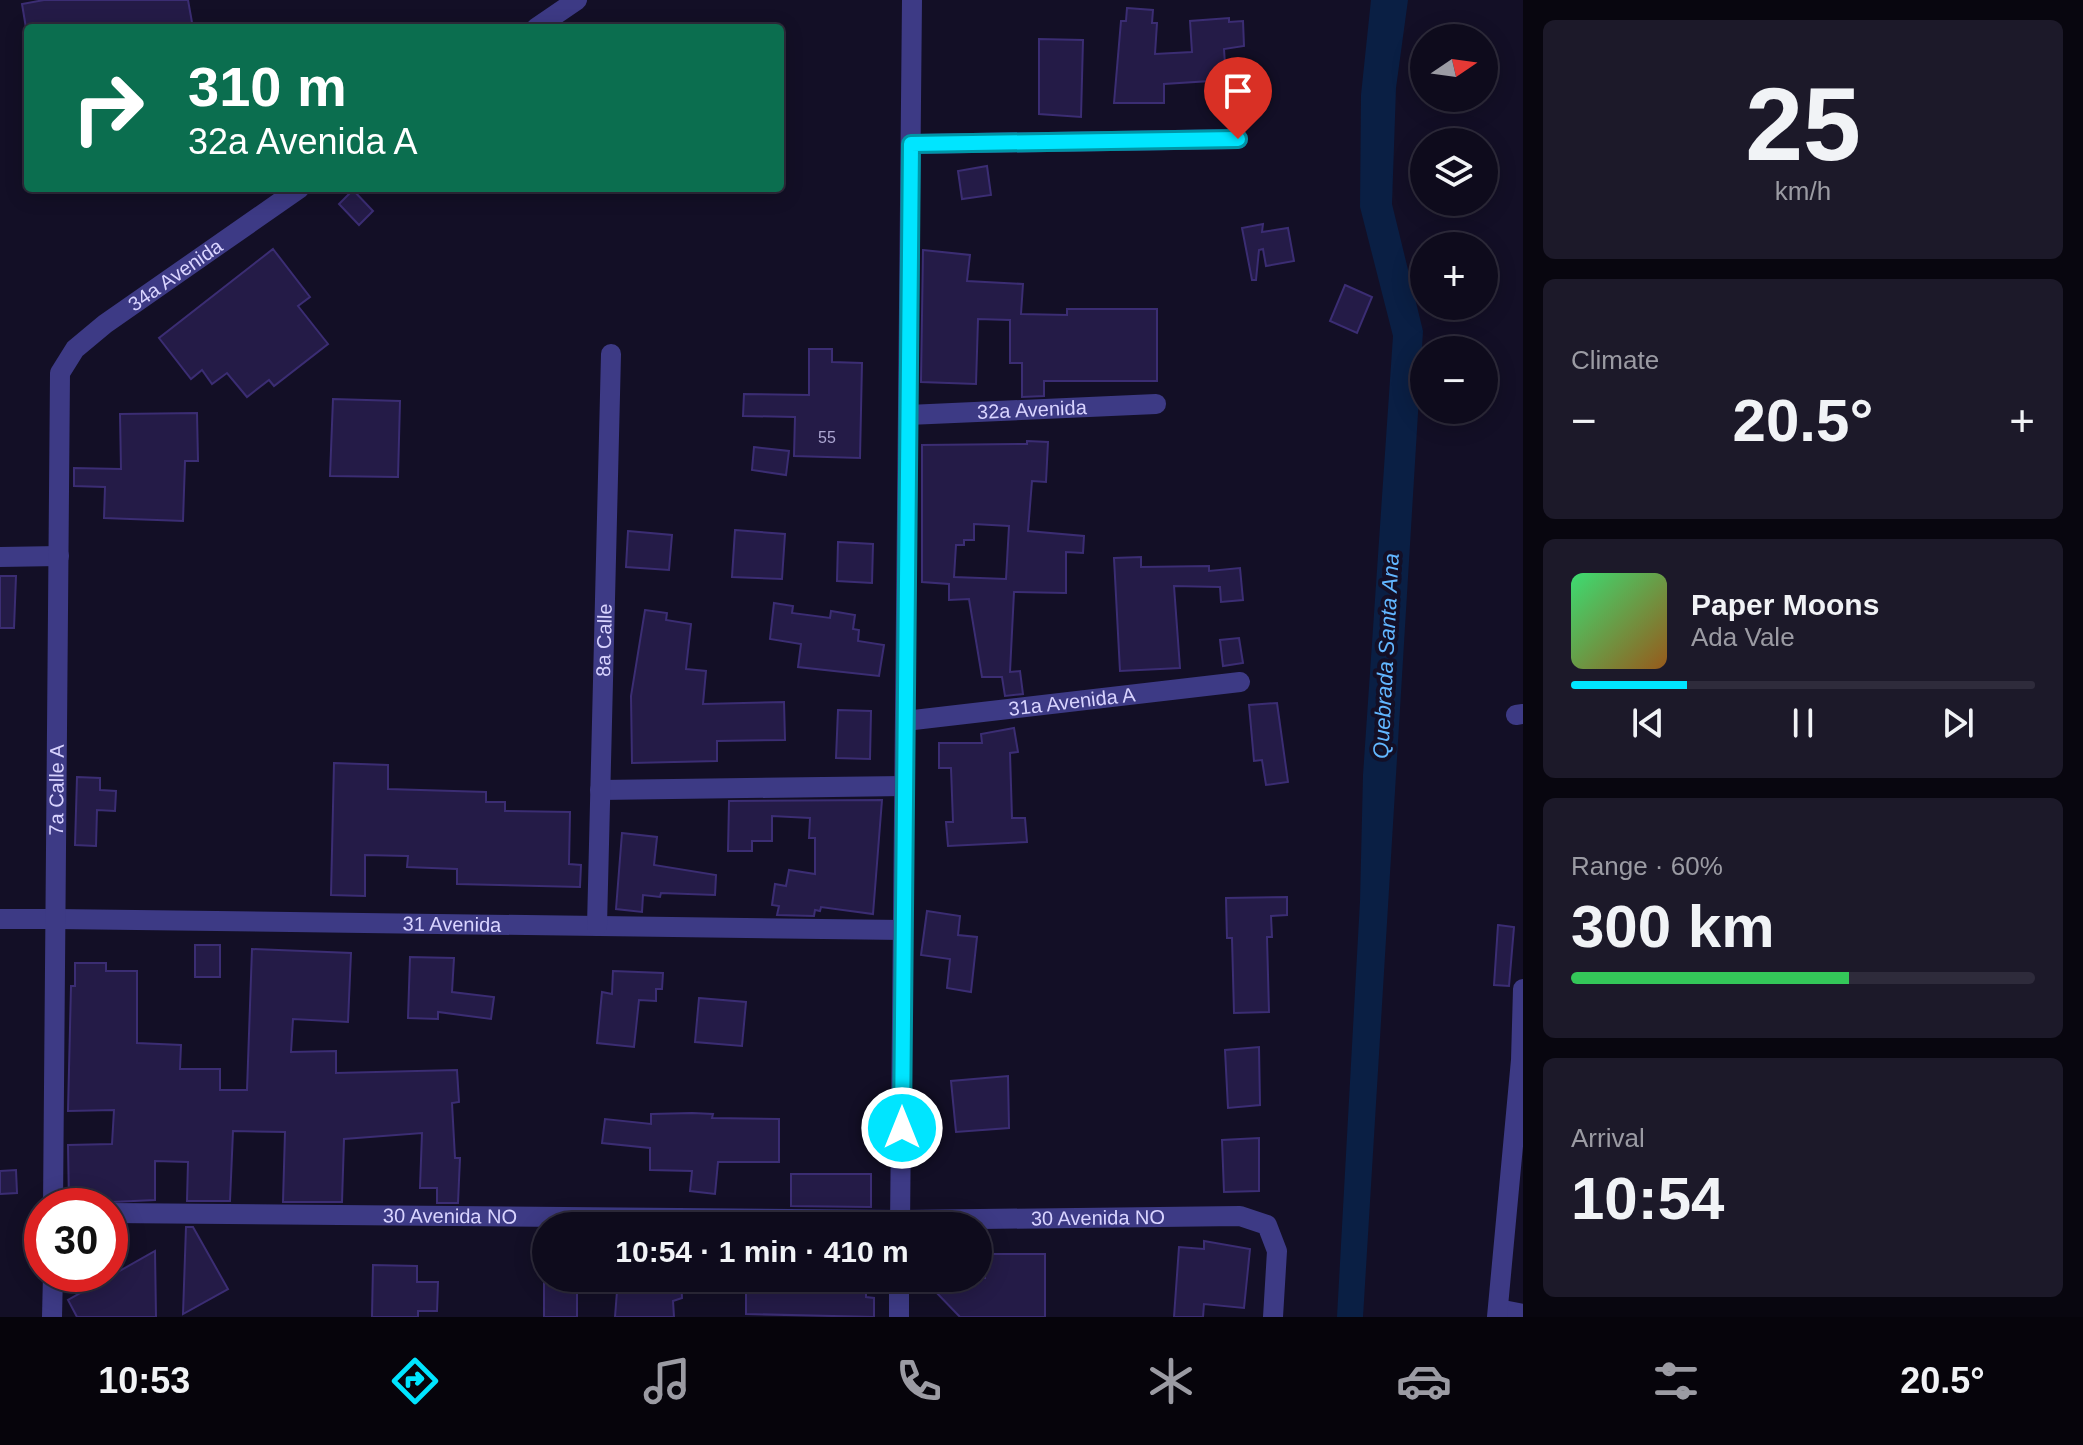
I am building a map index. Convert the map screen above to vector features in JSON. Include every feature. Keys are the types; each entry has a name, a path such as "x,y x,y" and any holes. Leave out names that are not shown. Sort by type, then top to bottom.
{"street":[{"path":"542,24 577,0"},
{"path":"900,1212 912,0"},
{"path":"911,144 1238,139"},
{"name":"34a Avenida","path":"60,373 75,349 105,324 294,192"},
{"name":"8a Calle","path":"597,926 611,354"},
{"name":"7a Calle A","path":"53,1188 60,373"},
{"name":"32a Avenida","path":"908,415 1156,404"},
{"path":"0,557 59,556"},
{"name":"31a Avenida A","path":"905,721 1240,682"},
{"path":"600,790 905,786"},
{"name":"31 Avenida","path":"0,919 903,930"},
{"path":"1523,989 1522,1060 1497,1313 1523,1314"},
{"name":"30 Avenida NO","path":"128,1213 532,1218"},
{"name":"30 Avenida NO","path":"992,1221 1240,1216 1267,1225 1277,1251 1273,1317"},
{"path":"52,1317 53,1292"},
{"path":"899,1292 899,1317"}],"water":[{"name":"Quebrada Santa Ana","path":"1371,0 1408,0 1396,88 1392,204 1410,278 1410,320 1420,320 1423,331 1423,336 1410,336 1410,424 1417,424 1363,1317 1337,1317 1360,901 1363,775 1393,336 1360,207 1361,95"}],"building":[{"path":"44,0 188,0 192,24 25,24 22,4"},
{"path":"1127,8 1153,10 1152,23 1157,23 1155,54 1192,52 1190,21 1229,18 1229,22 1243,21 1244,46 1224,49 1226,80 1164,84 1164,103 1114,103 1121,21 1126,21"},
{"path":"1039,39 1083,40 1081,117 1039,114"},
{"path":"987,166 991,195 962,199 958,171"},
{"path":"355,192 373,211 359,225 339,204"},
{"path":"1263,224 1262,232 1288,228 1294,261 1266,266 1263,249 1259,250 1256,280 1252,280 1242,228"},
{"path":"273,249 310,297 298,306 328,344 274,386 269,380 247,397 227,373 212,384 202,370 191,379 159,338"},
{"path":"923,250 970,255 967,281 1023,284 1021,314 1067,315 1067,309 1157,309 1157,381 1044,381 1044,396 1022,397 1022,363 1010,363 1010,320 978,319 976,384 921,382"},
{"path":"1345,285 1372,297 1357,333 1330,321"},
{"path":"809,349 832,349 832,362 862,363 860,458 794,456 795,417 743,416 744,394 809,395"},
{"path":"333,399 400,401 398,477 330,476"},
{"path":"197,413 198,461 185,461 183,521 104,518 105,487 74,486 74,468 121,469 120,414"},
{"path":"1027,441 1048,442 1046,482 1032,481 1028,531 1084,536 1083,553 1066,552 1066,593 1014,592 1010,672 1020,671 1023,694 1005,696 1002,677 982,677 969,599 949,600 949,584 922,582 922,445 1027,444","holes":["974,524 1009,526 1006,579 954,577 956,545 964,545 964,540 974,540"]},
{"path":"754,447 789,451 786,475 752,470"},
{"path":"735,530 785,534 782,579 732,577"},
{"path":"628,531 672,535 669,570 626,567"},
{"path":"838,542 873,544 872,583 837,581"},
{"path":"1141,557 1141,567 1209,566 1209,571 1240,568 1243,600 1221,602 1220,587 1174,586 1180,668 1120,671 1114,558"},
{"path":"0,576 16,576 14,628 0,628"},
{"path":"774,603 793,606 792,613 830,618 831,611 855,615 853,629 859,630 858,641 884,645 879,676 798,667 801,644 770,639"},
{"path":"645,610 667,613 666,620 691,624 686,669 706,671 703,704 784,702 785,740 717,741 717,761 632,763 631,696"},
{"path":"1239,638 1243,663 1223,666 1220,640"},
{"path":"1277,703 1288,782 1266,785 1262,760 1254,761 1249,705"},
{"path":"838,710 871,711 870,759 836,758"},
{"path":"1014,728 1018,752 1010,753 1012,818 1025,818 1027,842 948,846 946,822 953,822 951,768 939,768 939,743 982,743 981,734"},
{"path":"334,763 388,765 388,789 486,792 486,802 505,802 505,811 570,812 569,864 581,865 580,887 457,884 457,869 407,867 408,856 365,855 365,896 331,895"},
{"path":"77,777 100,778 100,790 116,791 115,811 97,810 96,846 75,845"},
{"path":"882,800 873,914 821,907 820,911 815,910 814,916 777,915 779,906 772,905 775,884 786,886 789,870 815,874 815,838 809,838 810,818 772,816 772,841 752,841 752,851 728,851 729,801"},
{"path":"622,833 657,837 654,865 716,875 715,895 643,895 642,912 616,909"},
{"path":"1287,897 1287,915 1271,916 1272,937 1267,937 1269,1012 1234,1013 1232,938 1227,938 1226,898"},
{"path":"927,911 960,916 958,935 977,937 971,992 947,988 950,959 921,955"},
{"path":"1498,925 1514,927 1509,986 1494,985"},
{"path":"195,945 220,945 220,977 195,977"},
{"path":"252,949 351,953 348,1022 293,1019 291,1052 336,1051 336,1073 457,1070 459,1102 452,1103 455,1158 460,1158 458,1203 437,1203 437,1188 420,1188 422,1133 344,1139 342,1202 283,1202 285,1132 233,1131 230,1201 187,1201 188,1162 155,1161 155,1200 128,1201 128,1188 69,1188 68,1145 112,1144 114,1110 68,1111 71,986 75,986 75,963 106,963 106,971 137,971 137,1043 181,1045 180,1069 220,1069 220,1090 247,1090"},
{"path":"410,957 454,958 452,992 494,997 491,1019 438,1012 438,1019 408,1018"},
{"path":"613,971 663,973 662,989 656,989 656,1001 639,1000 634,1047 597,1043 602,992 612,994"},
{"path":"699,998 746,1002 742,1046 695,1042"},
{"path":"1259,1047 1260,1105 1228,1108 1225,1050"},
{"path":"1008,1076 1009,1128 956,1132 951,1081"},
{"path":"651,1114 713,1114 712,1118 779,1119 779,1162 718,1162 715,1194 690,1191 692,1171 650,1170 650,1148 602,1143 605,1119 651,1124"},
{"path":"1259,1138 1259,1191 1224,1192 1222,1140"},
{"path":"16,1170 17,1193 0,1194 0,1171"},
{"path":"791,1174 871,1174 871,1207 791,1206"},
{"path":"186,1227 193,1227 228,1289 183,1314"},
{"path":"1204,1241 1250,1249 1244,1308 1204,1304 1203,1317 1174,1317 1179,1247 1204,1249"},
{"path":"155,1251 156,1317 77,1317 68,1300 82,1292 128,1292 128,1266"},
{"path":"992,1254 1045,1254 1045,1317 960,1317 936,1292 992,1292"},
{"path":"373,1265 417,1266 417,1282 438,1282 437,1311 418,1311 418,1317 372,1317"},
{"path":"544,1292 577,1292 577,1317 544,1317"},
{"path":"617,1292 682,1292 682,1298 673,1301 674,1317 615,1317"},
{"path":"746,1292 866,1292 866,1297 874,1298 874,1317 746,1314"}],"route":[{"path":"902,1128 911,144 1238,139"}]}
